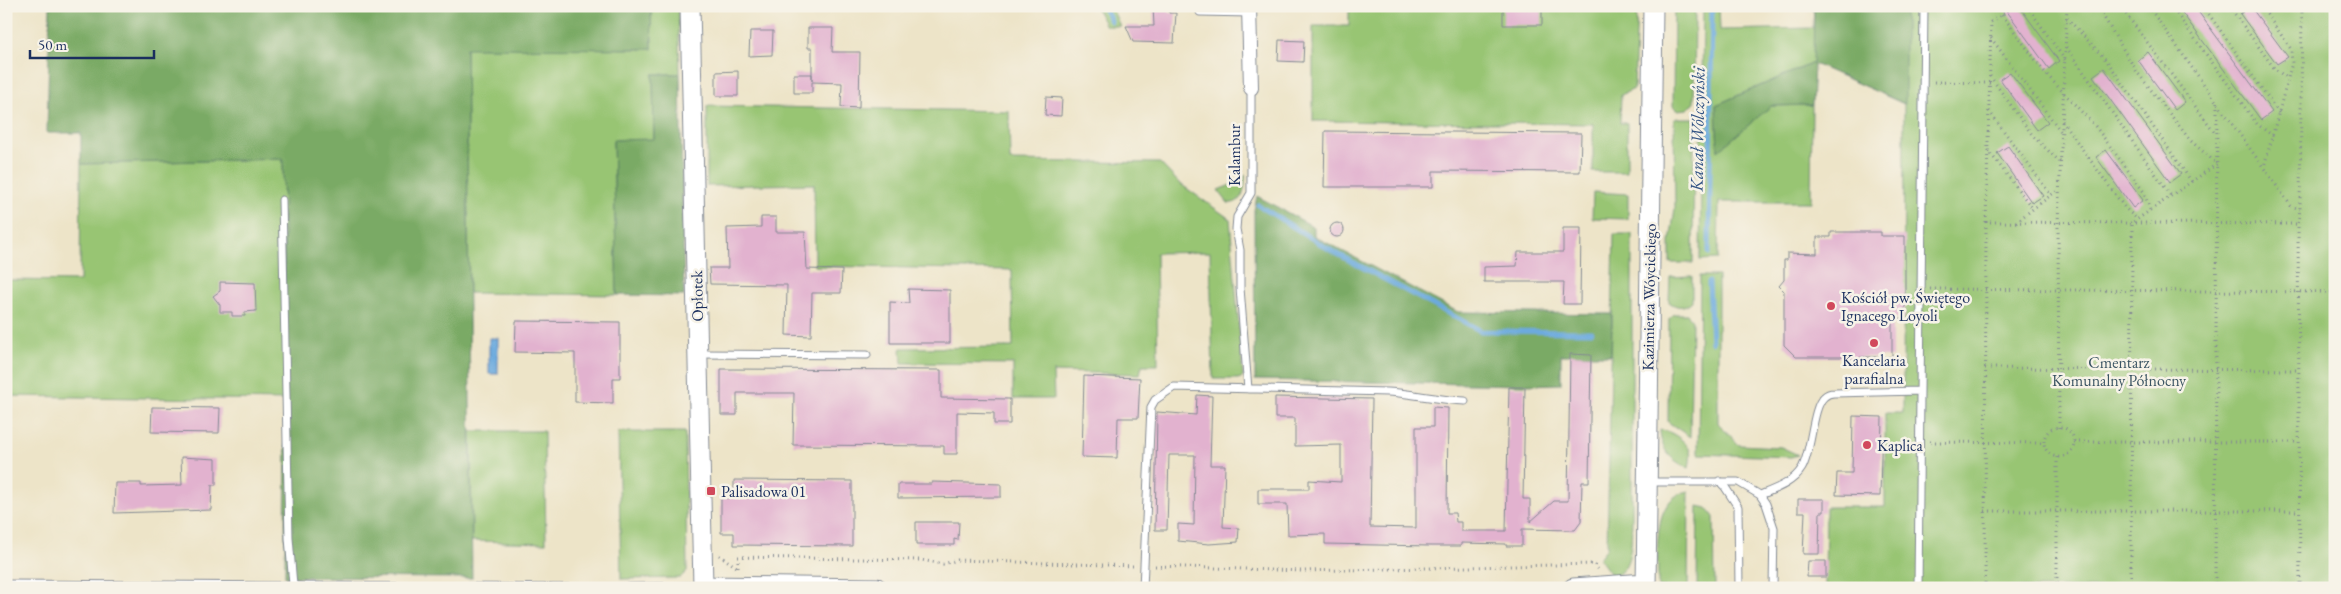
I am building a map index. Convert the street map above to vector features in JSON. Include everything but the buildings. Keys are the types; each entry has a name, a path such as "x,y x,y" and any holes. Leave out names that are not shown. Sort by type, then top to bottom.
{"street":[{"name":"Opłotek","path":"690,6 703,586"},
{"name":"Kazimierza Wóycickiego","path":"1646,585 1653,6"},
{"name":"Kalambur","path":"1250,10 1251,88"},
{"path":"1573,588 1646,585"},
{"path":"703,586 878,588"}],"lane":[{"path":"1200,6 1200,12 1250,10"},
{"path":"1918,588 1924,6"},
{"name":"Kalambur","path":"1248,389 1240,288 1240,250 1236,229 1237,217 1251,193 1251,88"},
{"path":"282,200 289,538 292,585"},
{"path":"698,354 867,355"},
{"path":"1143,588 1151,407 1155,400 1174,387 1388,392 1422,395 1436,400 1465,402"},
{"path":"1760,495 1783,485 1801,469 1806,459 1820,403 1826,395 1834,393 1920,390"},
{"path":"1718,481 1725,487 1738,508 1739,588"},
{"path":"1647,482 1738,482 1760,495 1766,504 1774,528 1773,588"},
{"path":"6,584 586,588 703,586"}],"path":[{"path":"1985,588 1986,222 1991,37 1992,22 2014,6"},
{"path":"2027,6 2065,61"},
{"path":"2059,428 2058,223 2067,6"},
{"path":"2097,6 2137,72 2191,141 2217,164"},
{"path":"2120,6 2217,135"},
{"path":"2148,6 2291,206 2300,209"},
{"path":"2171,6 2257,124 2273,136"},
{"path":"2203,6 2279,113"},
{"path":"2229,6 2274,68 2289,80"},
{"path":"2260,6 2291,49 2292,63 2264,168"},
{"path":"2300,588 2298,224 2300,209 2302,6"},
{"path":"2002,15 2047,75 2095,126 2144,192 2150,210"},
{"path":"2067,18 2106,61 2192,182"},
{"path":"1991,37 2062,133"},
{"path":"2066,47 2171,196"},
{"path":"2292,63 2302,63"},
{"path":"1990,76 2033,136 2061,162"},
{"path":"1923,82 1990,83"},
{"path":"2215,588 2214,511 2218,224 2216,99"},
{"path":"1989,111 2051,196"},
{"path":"2062,121 2125,208 2138,219"},
{"path":"1988,150 2034,209"},
{"path":"2132,223 2217,164"},
{"path":"2015,223 2060,189"},
{"path":"1986,222 2298,224"},
{"path":"2131,588 2132,223"},
{"path":"1921,288 2335,292"},
{"path":"1985,368 2298,370"},
{"path":"2059,428 2066,429 2071,433 2074,442 2071,451 2067,455 2057,457 2046,451 2044,443 2046,435 2050,431 2059,428"},
{"path":"1919,442 2044,443"},
{"path":"2074,442 2298,442"},
{"path":"2057,457 2057,588"},
{"path":"1985,511 2299,511"},
{"path":"738,567 738,557 921,560 943,564 958,560 1303,572 1594,564 1603,575"}],"green space":[{"path":"50,6 651,6 652,49 466,48 472,578 285,577 286,400 283,159 81,164 81,133 47,133"},
{"path":"651,6 678,6 680,74 653,74 654,140 613,140 617,295 469,293 466,47 652,49"},
{"path":"1095,6 1111,6 1120,26 1106,26"},
{"path":"1349,6 1637,6 1634,89 1621,95 1620,123 1627,123 1627,172 1593,172 1593,124 1313,121 1313,26 1349,26"},
{"path":"1674,6 1695,6 1694,104 1687,109 1677,110 1673,106"},
{"name":"Cmentarz Komunalny Północny","path":"1703,6 1719,6 1720,30 1813,28 1814,6 2335,6 2335,588 1825,588 1826,507 1885,507 1885,413 1903,413 1904,104 1813,63 1716,105 1718,150 1771,106 1812,105 1811,202 1719,202 1718,259 1700,260"},
{"path":"1814,6 1905,6 1905,104 1814,64 1812,105 1771,106 1718,151 1716,105 1813,63"},
{"path":"653,74 680,74 684,296 617,295 613,140 654,139"},
{"path":"707,106 1009,111 1010,161 1160,163 1179,183 1230,219 1243,377 1238,379 1213,379 1210,252 1156,253 1158,365 1142,365 1140,374 1053,372 1054,399 1013,399 1013,364 902,363 901,348 1013,347 1012,270 815,266 814,184 707,186"},
{"path":"1677,118 1694,118 1693,263 1670,263 1670,242 1675,208 1674,120"},
{"path":"283,159 286,400 6,396 6,280 80,281 81,164"},
{"path":"1245,175 1244,189 1240,198 1233,203 1228,203 1218,190 1236,183"},
{"path":"1593,192 1628,194 1628,219 1592,218"},
{"path":"1257,196 1314,227 1314,236 1458,312 1612,314 1611,355 1561,355 1561,384 1255,380 1254,210"},
{"path":"1614,234 1632,234 1632,520 1630,554 1627,562 1618,574 1610,577 1610,573 1599,558 1607,548"},
{"path":"1692,276 1692,301 1680,306 1669,302 1670,277"},
{"path":"1700,276 1718,276 1718,423 1739,445 1781,447 1798,455 1791,457 1698,454"},
{"path":"1674,314 1687,314 1692,320 1690,437 1668,422 1669,319"},
{"path":"1660,430 1673,434 1688,447 1690,451 1689,468 1673,459 1665,449 1662,444"},
{"path":"471,431 544,431 546,543 472,541"},
{"path":"618,432 685,432 687,571 680,578 621,579"},
{"path":"1689,491 1688,588 1658,588 1658,545 1662,516 1667,504 1676,496"},
{"path":"1698,506 1707,508 1714,517 1715,588 1697,588"}],"water":[{"path":"489,338 498,338 498,374 489,374"}],"waterway":[{"path":"1103,6 1111,21"},
{"name":"Kanał Wólczyński","path":"1709,253 1712,6"},
{"path":"1258,205 1332,251 1481,331 1591,332"},
{"name":"Kanał Wólczyński","path":"1709,282 1712,343"}],"place":[{"name":"Kościół pw. Świętego Ignacego Loyoli","path":"1831,306"},
{"name":"Kancelaria parafialna","path":"1874,343"},
{"name":"Kaplica","path":"1867,445"},
{"name":"Palisadowa 01","path":"711,491"}]}
